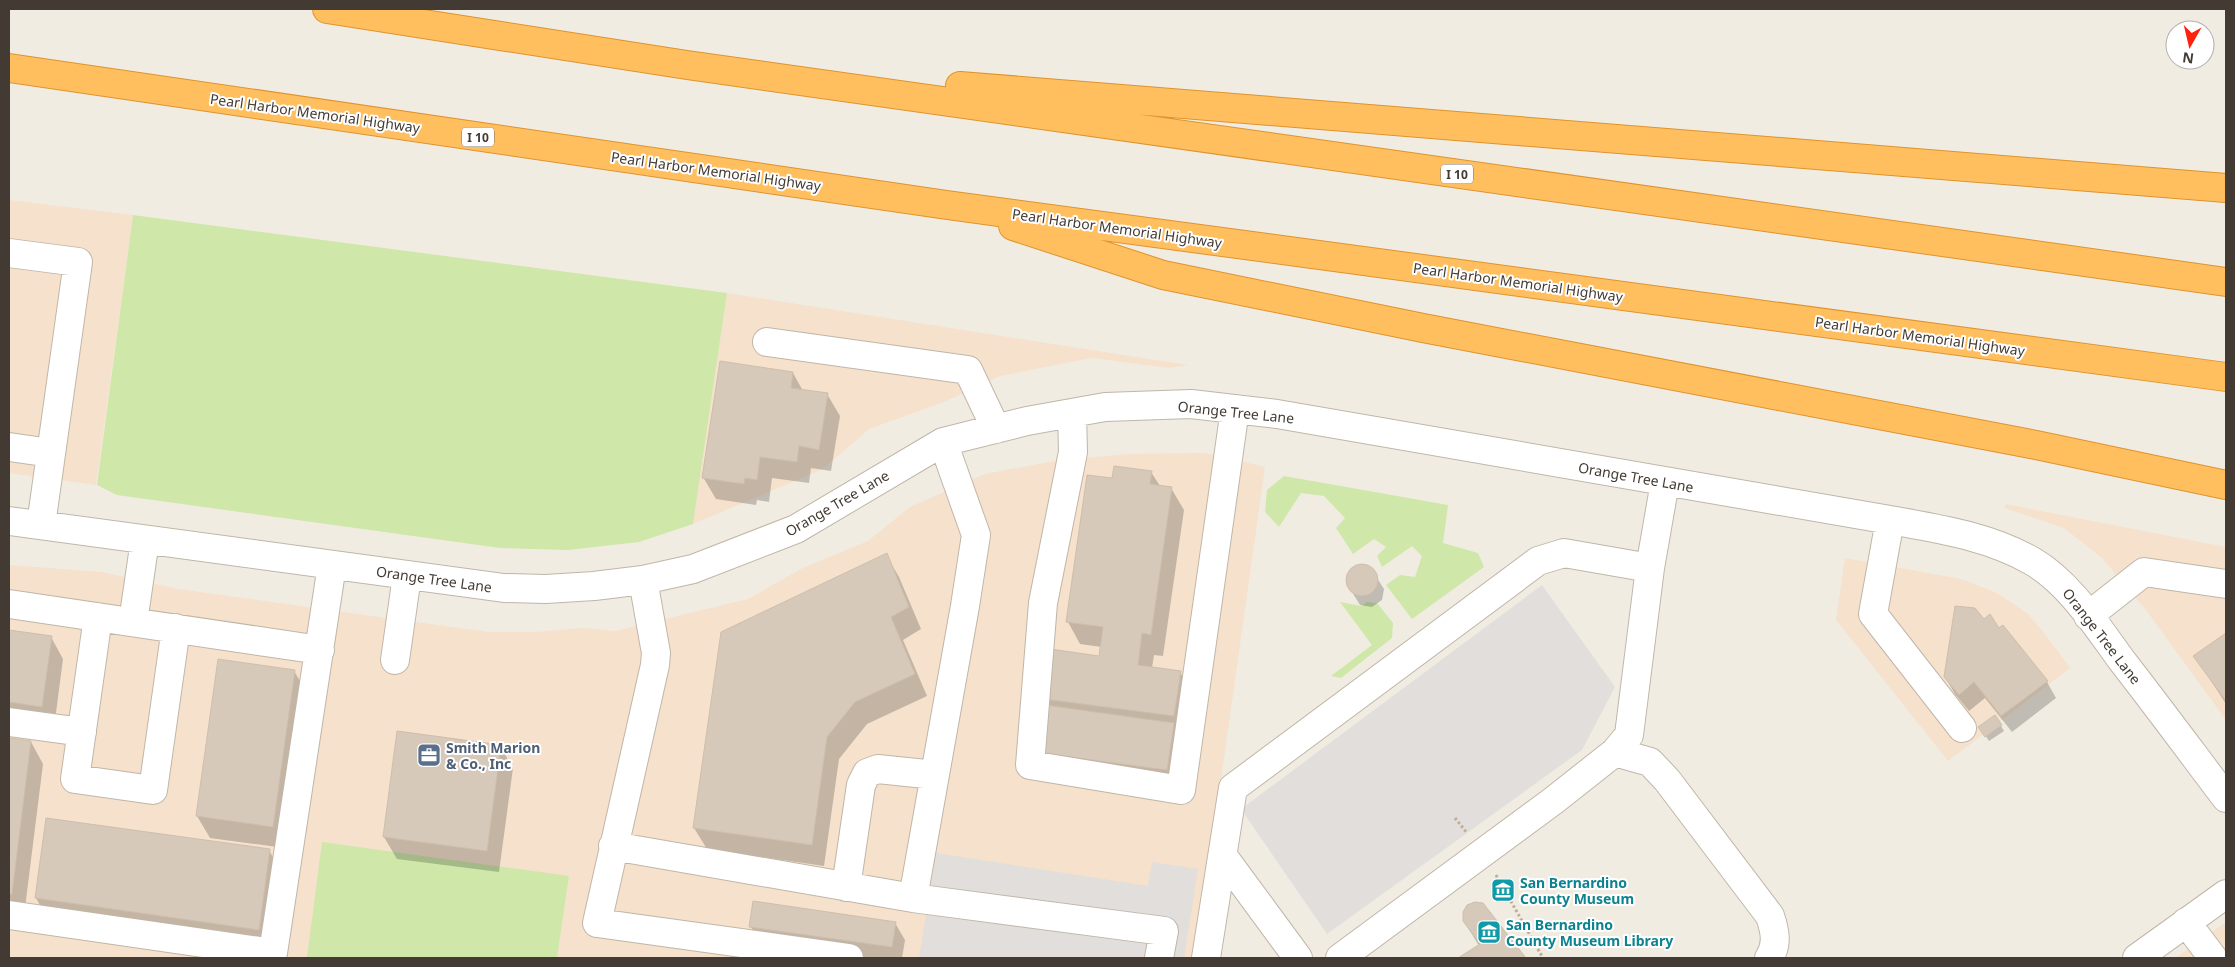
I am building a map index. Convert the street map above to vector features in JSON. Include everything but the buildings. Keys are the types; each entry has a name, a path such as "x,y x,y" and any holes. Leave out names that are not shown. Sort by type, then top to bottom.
{"highway":[{"name":"I 10","path":"326,9 687,65 2226,282"},
{"path":"687,65 2226,188"},
{"name":"Pearl Harbor Memorial Highway","path":"9,68 947,205 2226,377"},
{"path":"947,205 1163,275 1423,328 2036,445 2226,485"}],"street":[{"path":"9,253 78,262 42,525"},
{"path":"767,342 968,370 996,429"},
{"name":"Orange Tree Lane","path":"9,520 512,589 594,586 643,580 694,569 796,529 943,442 996,429 1105,407 1191,404 1235,409 1287,416 1890,520 1994,542 2033,562 2061,584 2088,616 2226,798"},
{"path":"1072,413 1073,452 1043,603 1030,764 1182,790 1235,409"},
{"path":"913,898 976,536 943,442"},
{"path":"9,447 51,453"},
{"path":"1340,958 1615,752 1629,735 1650,568 1665,482"},
{"path":"1890,520 1873,614 1962,728"},
{"path":"133,622 144,540"},
{"path":"1206,958 1233,788 1538,561 1564,554 1650,568"},
{"path":"9,915 273,953 332,565"},
{"path":"2088,616 2144,572 2226,584"},
{"path":"395,660 407,576"},
{"path":"643,580 656,653 655,665 597,923 849,958"},
{"path":"9,604 320,650"},
{"path":"98,617 75,779 153,790 176,628"},
{"path":"9,722 82,732"},
{"path":"1615,752 1650,762 1667,780 1770,916 1776,934 1772,952 1768,958"},
{"path":"846,886 861,785 867,773 878,769 935,776"},
{"path":"613,846 913,898 1164,931 1159,958"},
{"path":"1222,856 1298,958"},
{"path":"2137,958 2226,894"},
{"path":"2186,922 2213,958"}],"path":[{"path":"1455,818 1483,852 1543,958"}],"shaded area":[{"path":"9,200 133,215 96,485 9,473"},
{"path":"727,293 1188,365 1169,368 1091,358 1000,376 944,402 869,429 823,469 693,524"},
{"path":"1205,453 1265,467 1196,958 557,958 569,876 307,958 9,958 9,565 102,572 178,589 488,632 536,632 583,628 615,631 748,599 803,568 868,541 910,507 985,474 1055,461 1129,454"},
{"path":"2005,504 2226,547 2226,720 2146,610 2102,558 2064,528 2005,508"},
{"path":"1845,558 1961,579 1997,593 2027,613 2070,668 1948,761 1836,620"},
{"path":"1542,585 1615,687 1582,750 1327,934 1241,809"},
{"path":"936,853 1148,886 1152,862 1198,869 1184,958 919,958"},
{"path":"2226,922 2226,958 2175,958"}],"green space":[{"path":"133,215 727,293 693,524 639,542 568,550 500,548 117,495 97,485"},
{"path":"1284,476 1448,505 1443,543 1478,553 1484,567 1412,619 1386,585 1400,575 1415,577 1422,556 1412,546 1382,567 1377,556 1386,547 1374,539 1353,554 1336,528 1345,518 1324,496 1301,493 1279,527 1265,512 1267,490"},
{"path":"1340,602 1361,606 1367,602 1377,603 1393,623 1392,638 1341,678 1331,676 1372,645"},
{"path":"322,842 569,876 557,958 307,958"}],"place":[{"name":"Smith Marion & Co., Inc","path":"429,755"},
{"name":"San Bernardino County Museum","path":"1503,890"},
{"name":"San Bernardino County Museum Library","path":"1489,932"}]}
